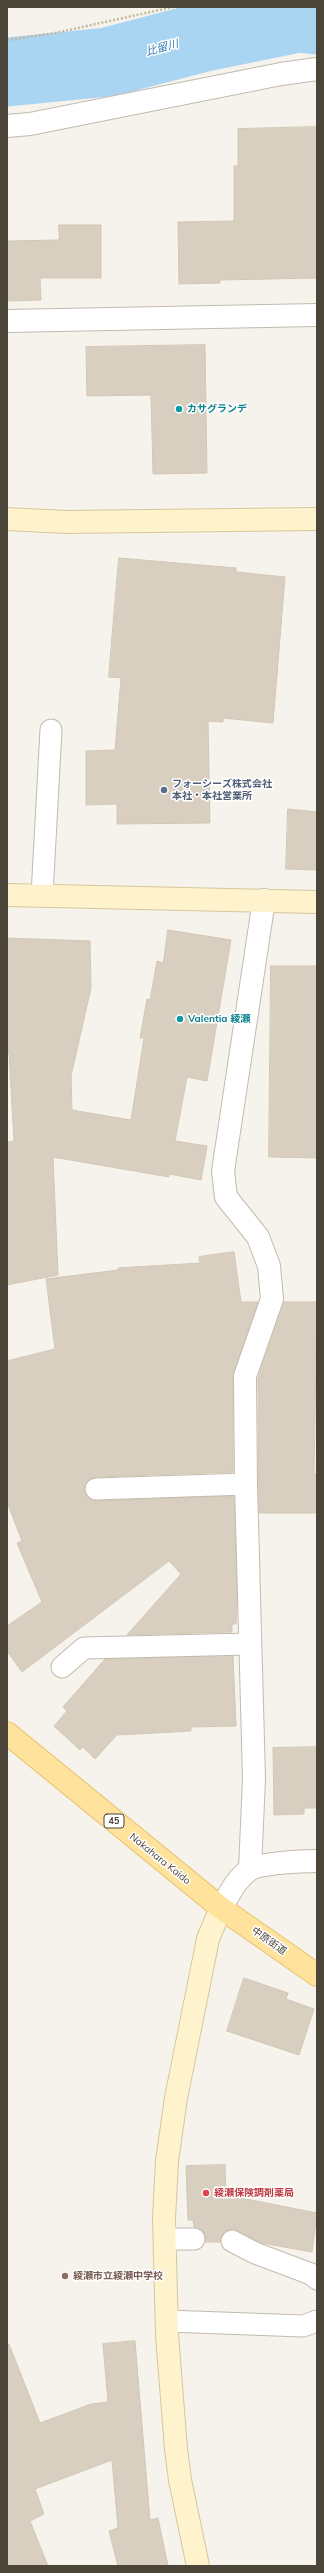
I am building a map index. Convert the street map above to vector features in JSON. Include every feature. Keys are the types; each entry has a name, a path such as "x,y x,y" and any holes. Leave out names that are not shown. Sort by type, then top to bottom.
{"main road":[{"name":"Nakahara Kaido","path":"7,1733 221,1908"},
{"name":"中原街道","path":"221,1908 317,1974"}],"street":[{"path":"7,126 30,124 281,74 317,69"},
{"path":"7,321 317,315"},
{"path":"7,519 66,522 317,519"},
{"path":"7,895 317,902"},
{"path":"250,1869 254,1779 246,1484 246,1376 272,1299 269,1266 258,1237 226,1197 223,1171 264,900"},
{"path":"198,2566 180,2480 167,2321 165,2239 167,2161 176,2098 208,1939 221,1908 235,1885 250,1869 292,1862 317,1861"}],"lane":[{"path":"42,895 51,730"},
{"path":"96,1489 246,1484"},
{"path":"62,1667 84,1648 250,1644"},
{"path":"165,2239 194,2239"},
{"path":"232,2241 255,2253 311,2274 317,2279"},
{"path":"167,2321 303,2326 317,2321"}],"path":[{"path":"7,40 55,33 173,7"}],"building":[{"path":"317,127 317,278 220,280 220,283 179,284 178,222 234,221 234,166 238,166 238,129"},
{"path":"59,225 101,225 101,278 40,278 41,300 7,301 7,241 59,240"},
{"name":"カサグランデ","path":"205,345 207,473 153,474 151,395 87,396 86,347"},
{"path":"119,558 236,568 236,572 285,577 273,723 223,718 223,722 208,721 210,823 117,824 117,804 86,805 86,751 115,750 121,678 109,677"},
{"path":"288,809 317,812 317,870 286,869"},
{"path":"168,930 231,940 207,1081 187,1077 175,1141 207,1146 201,1180 169,1174 169,1177 53,1157 58,1275 7,1285 7,1142 14,1141 9,1053 7,1053 7,938 90,941 91,988 71,1076 72,1110 131,1120 144,1038 140,1038 147,999 150,1000 157,961 163,963"},
{"path":"271,966 317,966 317,1158 269,1157"},
{"path":"234,1252 241,1302 258,1302 233,1376 233,1472 96,1477 89,1479 84,1489 86,1496 96,1501 234,1496 237,1601 236,1624 232,1624 232,1632 127,1635 181,1574 169,1561 22,1672 7,1651 7,1626 42,1602 17,1543 22,1541 7,1502 7,1361 55,1349 46,1279 118,1270 118,1268 200,1263 199,1257"},
{"path":"284,1302 317,1302 314,1474 317,1474 317,1513 259,1513 258,1378"},
{"path":"233,1656 236,1726 191,1727 191,1731 117,1735 95,1759 83,1747 80,1750 54,1726 67,1711 63,1707 105,1659"},
{"path":"317,1747 317,1808 304,1808 304,1814 274,1815 273,1748"},
{"path":"244,1978 288,1993 286,1999 314,2009 299,2055 227,2031"},
{"path":"225,2165 226,2195 317,2213 312,2252 262,2243 232,2229 225,2231 220,2242 205,2242 204,2233 194,2227 193,2220 188,2220 186,2166"},
{"path":"135,2341 150,2520 158,2518 168,2566 118,2566 109,2531 118,2528 112,2460 35,2489 44,2514 30,2521 48,2566 7,2566 7,2344 9,2344 40,2423 91,2404 108,2402 103,2344"}],"waterway":[{"name":"比留川","path":"7,72 108,62 200,38 298,18 317,20"}],"place":[{"name":"カサグランデ","path":"179,409"},
{"name":"フォーシーズ株式会社 本社・本社営業所","path":"164,790"},
{"name":"Valentia 綾瀬","path":"180,1019"},
{"name":"綾瀬保険調剤薬局","path":"206,2193"},
{"name":"綾瀬市立綾瀬中学校","path":"65,2276"}]}
